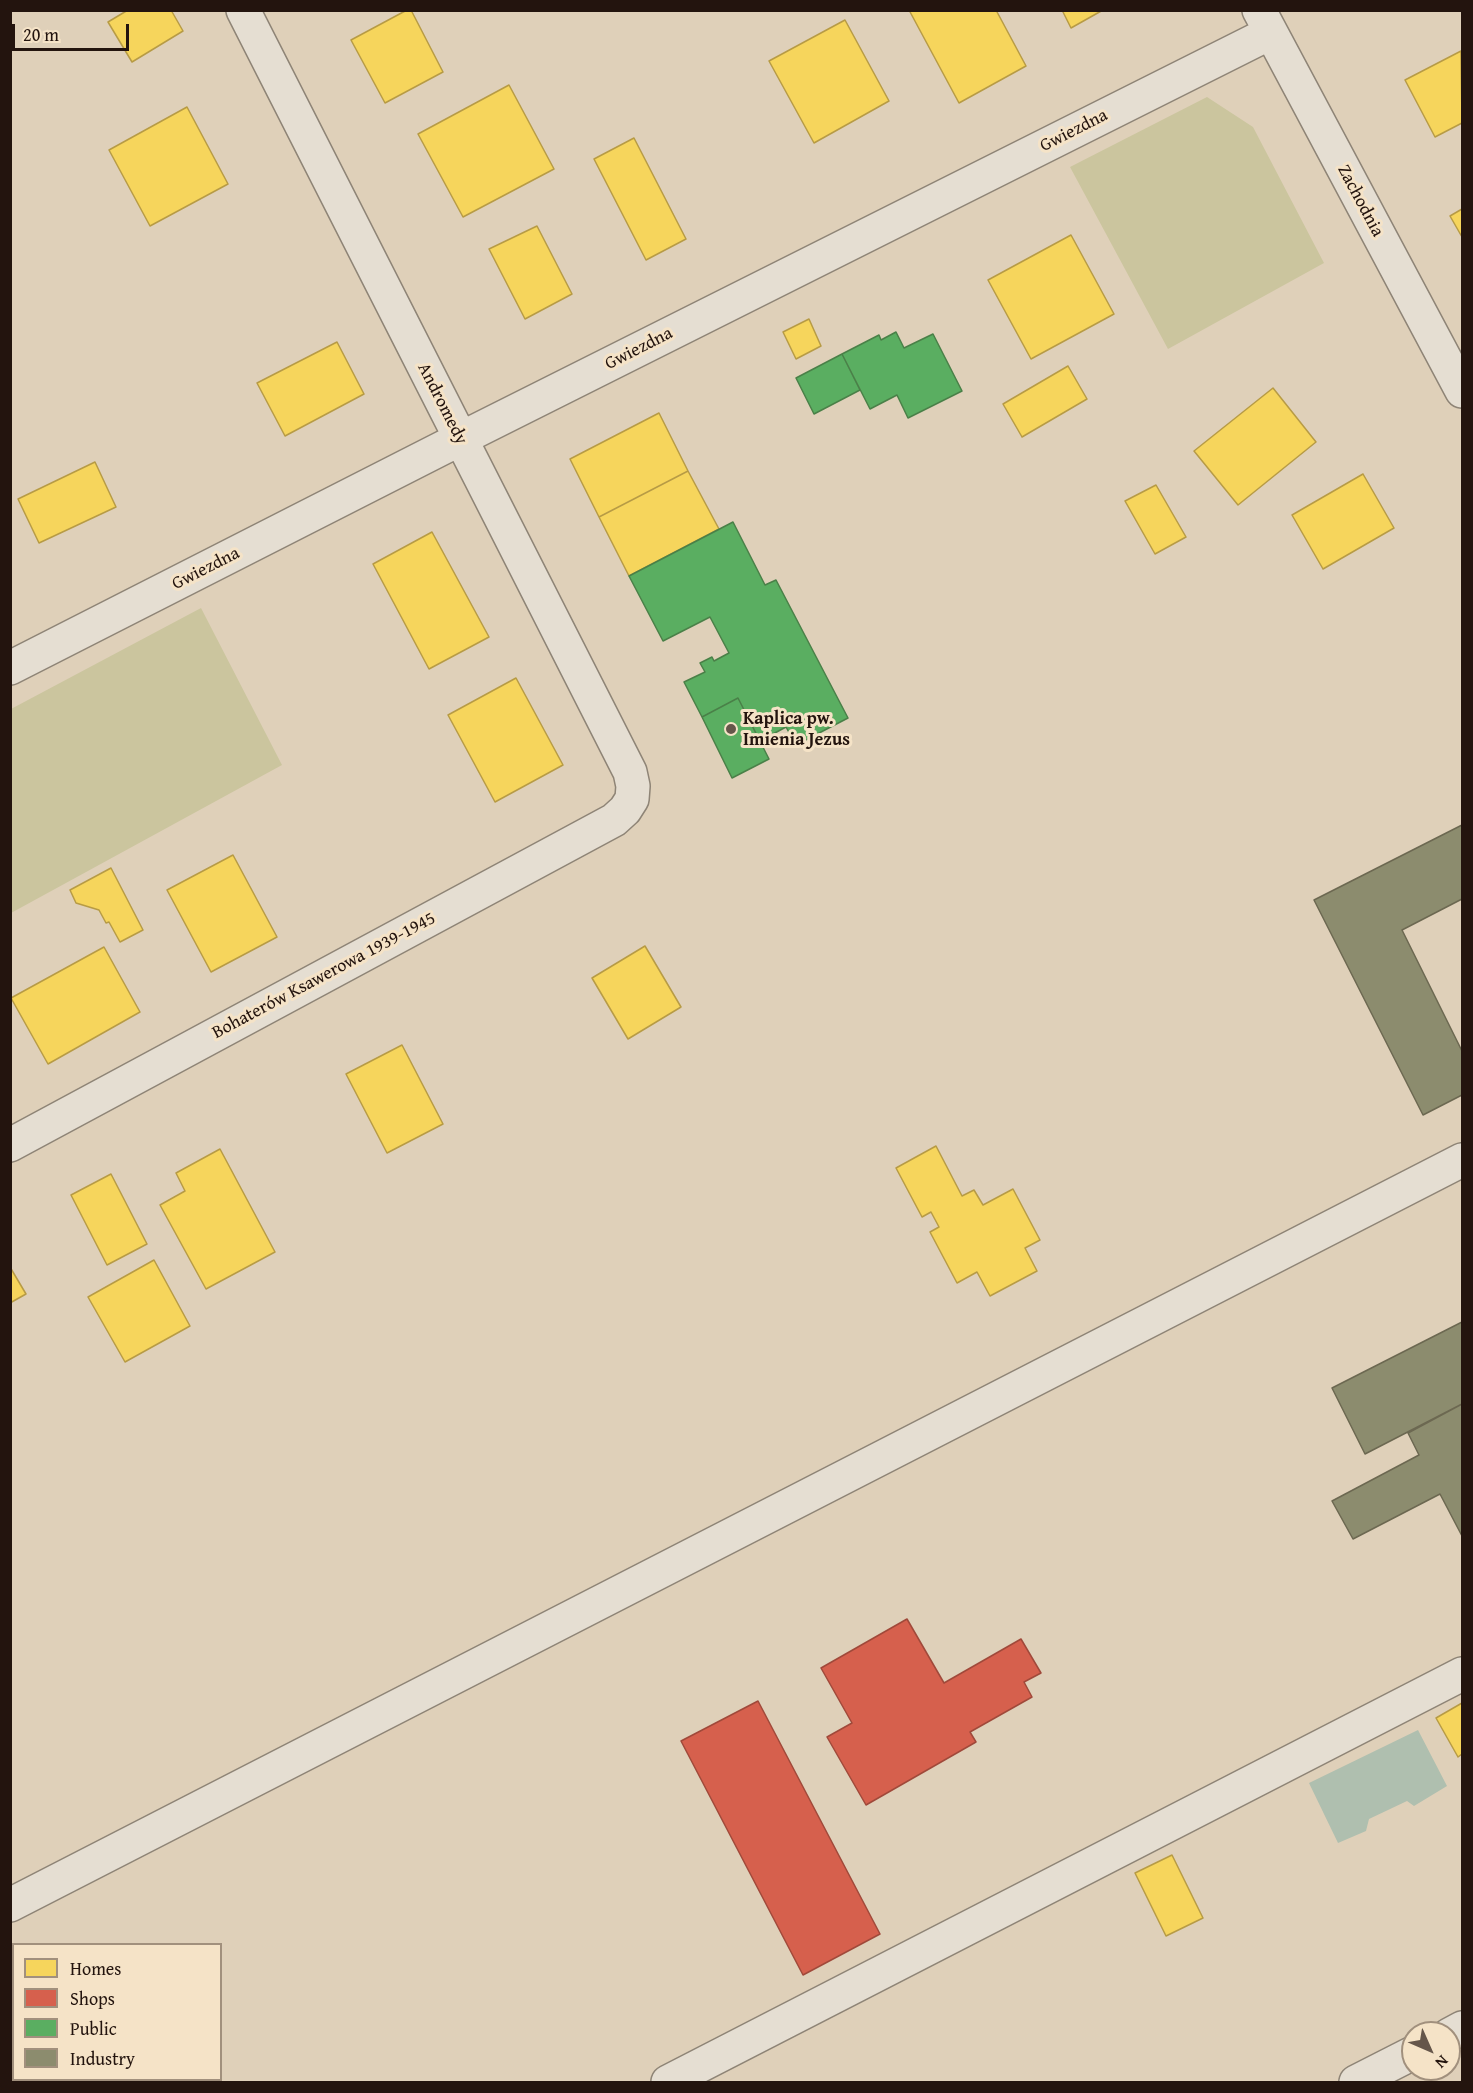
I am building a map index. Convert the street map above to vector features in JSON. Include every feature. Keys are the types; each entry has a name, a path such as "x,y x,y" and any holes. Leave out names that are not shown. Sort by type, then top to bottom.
{"street":[{"name":"Andromedy","path":"243,10 630,772 633,786 632,799"},
{"name":"Gwiezdna","path":"10,668 460,439 1264,22"},
{"name":"Zachodnia","path":"1264,22 1462,392"},
{"name":"Bohaterów Ksawerowa 1939-1945","path":"10,1145 614,820 625,810 632,799"},
{"path":"10,1905 1462,1160"},
{"path":"668,2082 1462,1674"},
{"path":"1356,2082 1401,2059"}],"shaded area":[{"path":"1207,97 1253,127 1324,263 1168,349 1070,167"},
{"path":"201,608 282,765 11,913 11,709"},
{"path":"1418,1730 1447,1786 1414,1806 1407,1801 1369,1819 1366,1831 1338,1843 1309,1783"}],"building: Homes":[{"path":"128,10 171,10 183,31 132,62 108,22"},
{"path":"411,10 443,72 385,103 351,40"},
{"path":"909,10 996,10 1026,66 959,103"},
{"path":"1062,10 1103,10 1071,28"},
{"path":"845,20 889,101 814,143 769,61"},
{"path":"1461,51 1462,123 1435,137 1405,80"},
{"path":"509,85 554,169 463,217 418,134"},
{"path":"187,107 228,184 150,226 109,150"},
{"path":"634,138 686,239 646,260 594,159"},
{"path":"1462,209 1462,237 1450,216"},
{"path":"537,226 572,294 525,319 489,249"},
{"path":"1071,235 1114,314 1031,359 988,280"},
{"path":"809,319 821,346 796,359 783,332"},
{"path":"337,342 364,394 285,436 257,383"},
{"path":"1068,366 1087,399 1022,437 1003,404"},
{"path":"1273,388 1316,442 1238,505 1194,451"},
{"path":"659,413 688,471 599,517 570,459"},
{"path":"95,462 116,507 39,543 18,499"},
{"path":"688,471 719,529 629,576 599,517"},
{"path":"1363,474 1394,528 1323,569 1292,515"},
{"path":"1156,485 1186,537 1155,554 1125,501"},
{"path":"432,532 489,637 429,669 373,564"},
{"path":"516,678 563,765 495,802 448,715"},
{"path":"233,855 277,937 211,972 167,890"},
{"path":"111,868 143,930 120,942 99,910 76,903 70,890"},
{"path":"645,946 681,1007 628,1039 592,978"},
{"path":"104,947 140,1012 48,1064 11,998"},
{"path":"402,1045 443,1124 387,1153 346,1074"},
{"path":"936,1146 962,1196 974,1190 983,1205 1013,1189 1040,1240 1025,1248 1037,1271 990,1296 977,1272 957,1283 930,1232 939,1227 931,1212 922,1217 896,1168"},
{"path":"220,1149 275,1252 206,1289 160,1205 185,1191 176,1173"},
{"path":"111,1174 147,1244 107,1265 71,1195"},
{"path":"154,1260 190,1326 125,1362 88,1297"},
{"path":"10,1267 26,1294 10,1303"},
{"path":"1462,1703 1462,1754 1458,1757 1436,1718"},
{"path":"1172,1855 1203,1918 1166,1936 1135,1873"}],"building: Shops":[{"path":"907,1619 944,1683 1021,1639 1041,1673 1024,1682 1032,1697 970,1732 976,1742 866,1805 827,1737 852,1723 821,1668"},
{"path":"758,1701 880,1934 803,1975 681,1741"}],"building: Public":[{"path":"896,332 904,348 933,334 962,391 908,418 897,395 870,409 842,354 879,335 881,340"},
{"path":"842,354 860,390 814,414 796,378"},
{"path":"733,522 765,585 776,580 848,718 796,745 786,727 760,741 738,698 702,717 684,682 705,672 700,663 712,657 714,661 729,653 710,617 663,641 629,576"},
{"name":"Kaplica pw. Imienia Jezus","path":"738,698 769,759 732,778 702,717"}],"building: Industry":[{"path":"1462,825 1462,899 1402,930 1462,1051 1462,1095 1423,1115 1314,900"},
{"path":"1462,1322 1462,1404 1365,1454 1332,1388"},
{"path":"1462,1404 1462,1536 1440,1494 1353,1539 1332,1501 1419,1455 1408,1433"}],"place":[{"name":"Kaplica pw. Imienia Jezus","path":"731,729"}]}
